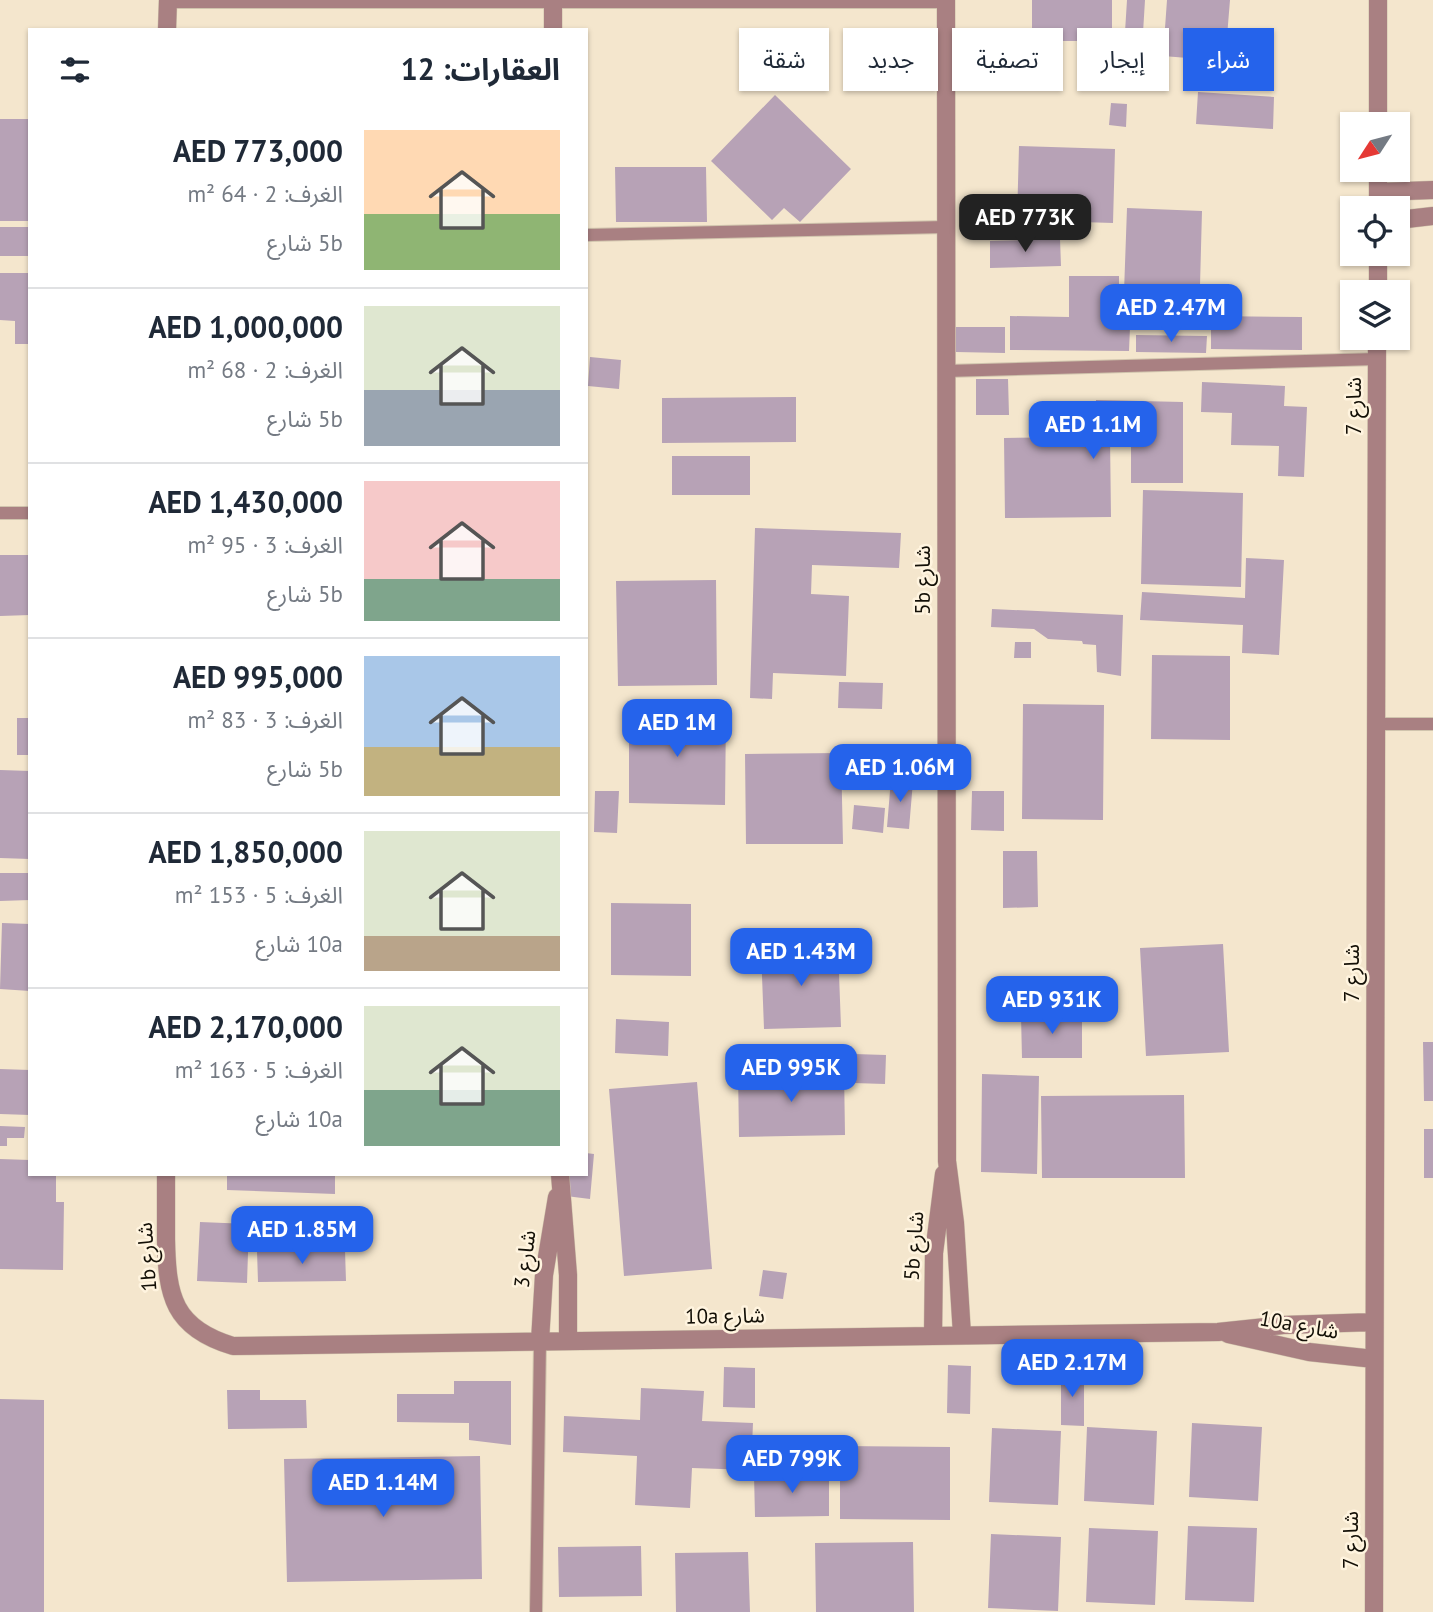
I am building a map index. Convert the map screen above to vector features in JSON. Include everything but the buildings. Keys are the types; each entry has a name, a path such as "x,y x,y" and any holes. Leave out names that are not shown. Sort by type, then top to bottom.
{"street":[{"path":"1378,0 1378,112"},
{"path":"167,28 168,1"},
{"path":"553,1 553,28"},
{"name":"5b شارع","path":"933,1336 934,1253 947,1161 946,1"},
{"path":"1400,196 1433,190"},
{"path":"1410,219 1433,216"},
{"name":"شارع 7","path":"1373,1611 1377,350"},
{"name":"5b شارع","path":"947,1161 956,1223 962,1335"},
{"name":"1b شارع","path":"166,1176 166,1263 173,1301 183,1317 197,1331 233,1346"},
{"name":"شارع 3","path":"560,1179 568,1275 568,1341"},
{"name":"شارع 3","path":"540,1341 544,1275 560,1179"},
{"name":"10a شارع","path":"233,1346 1218,1332 1283,1325 1374,1322"},
{"name":"10a شارع","path":"1218,1332 1309,1352 1374,1359"}],"lane":[{"path":"168,1 946,1"},
{"path":"588,235 946,227"},
{"path":"946,371 1377,359"},
{"path":"0,513 28,513"},
{"path":"1376,724 1433,724"},
{"path":"536,1612 540,1341"}]}
